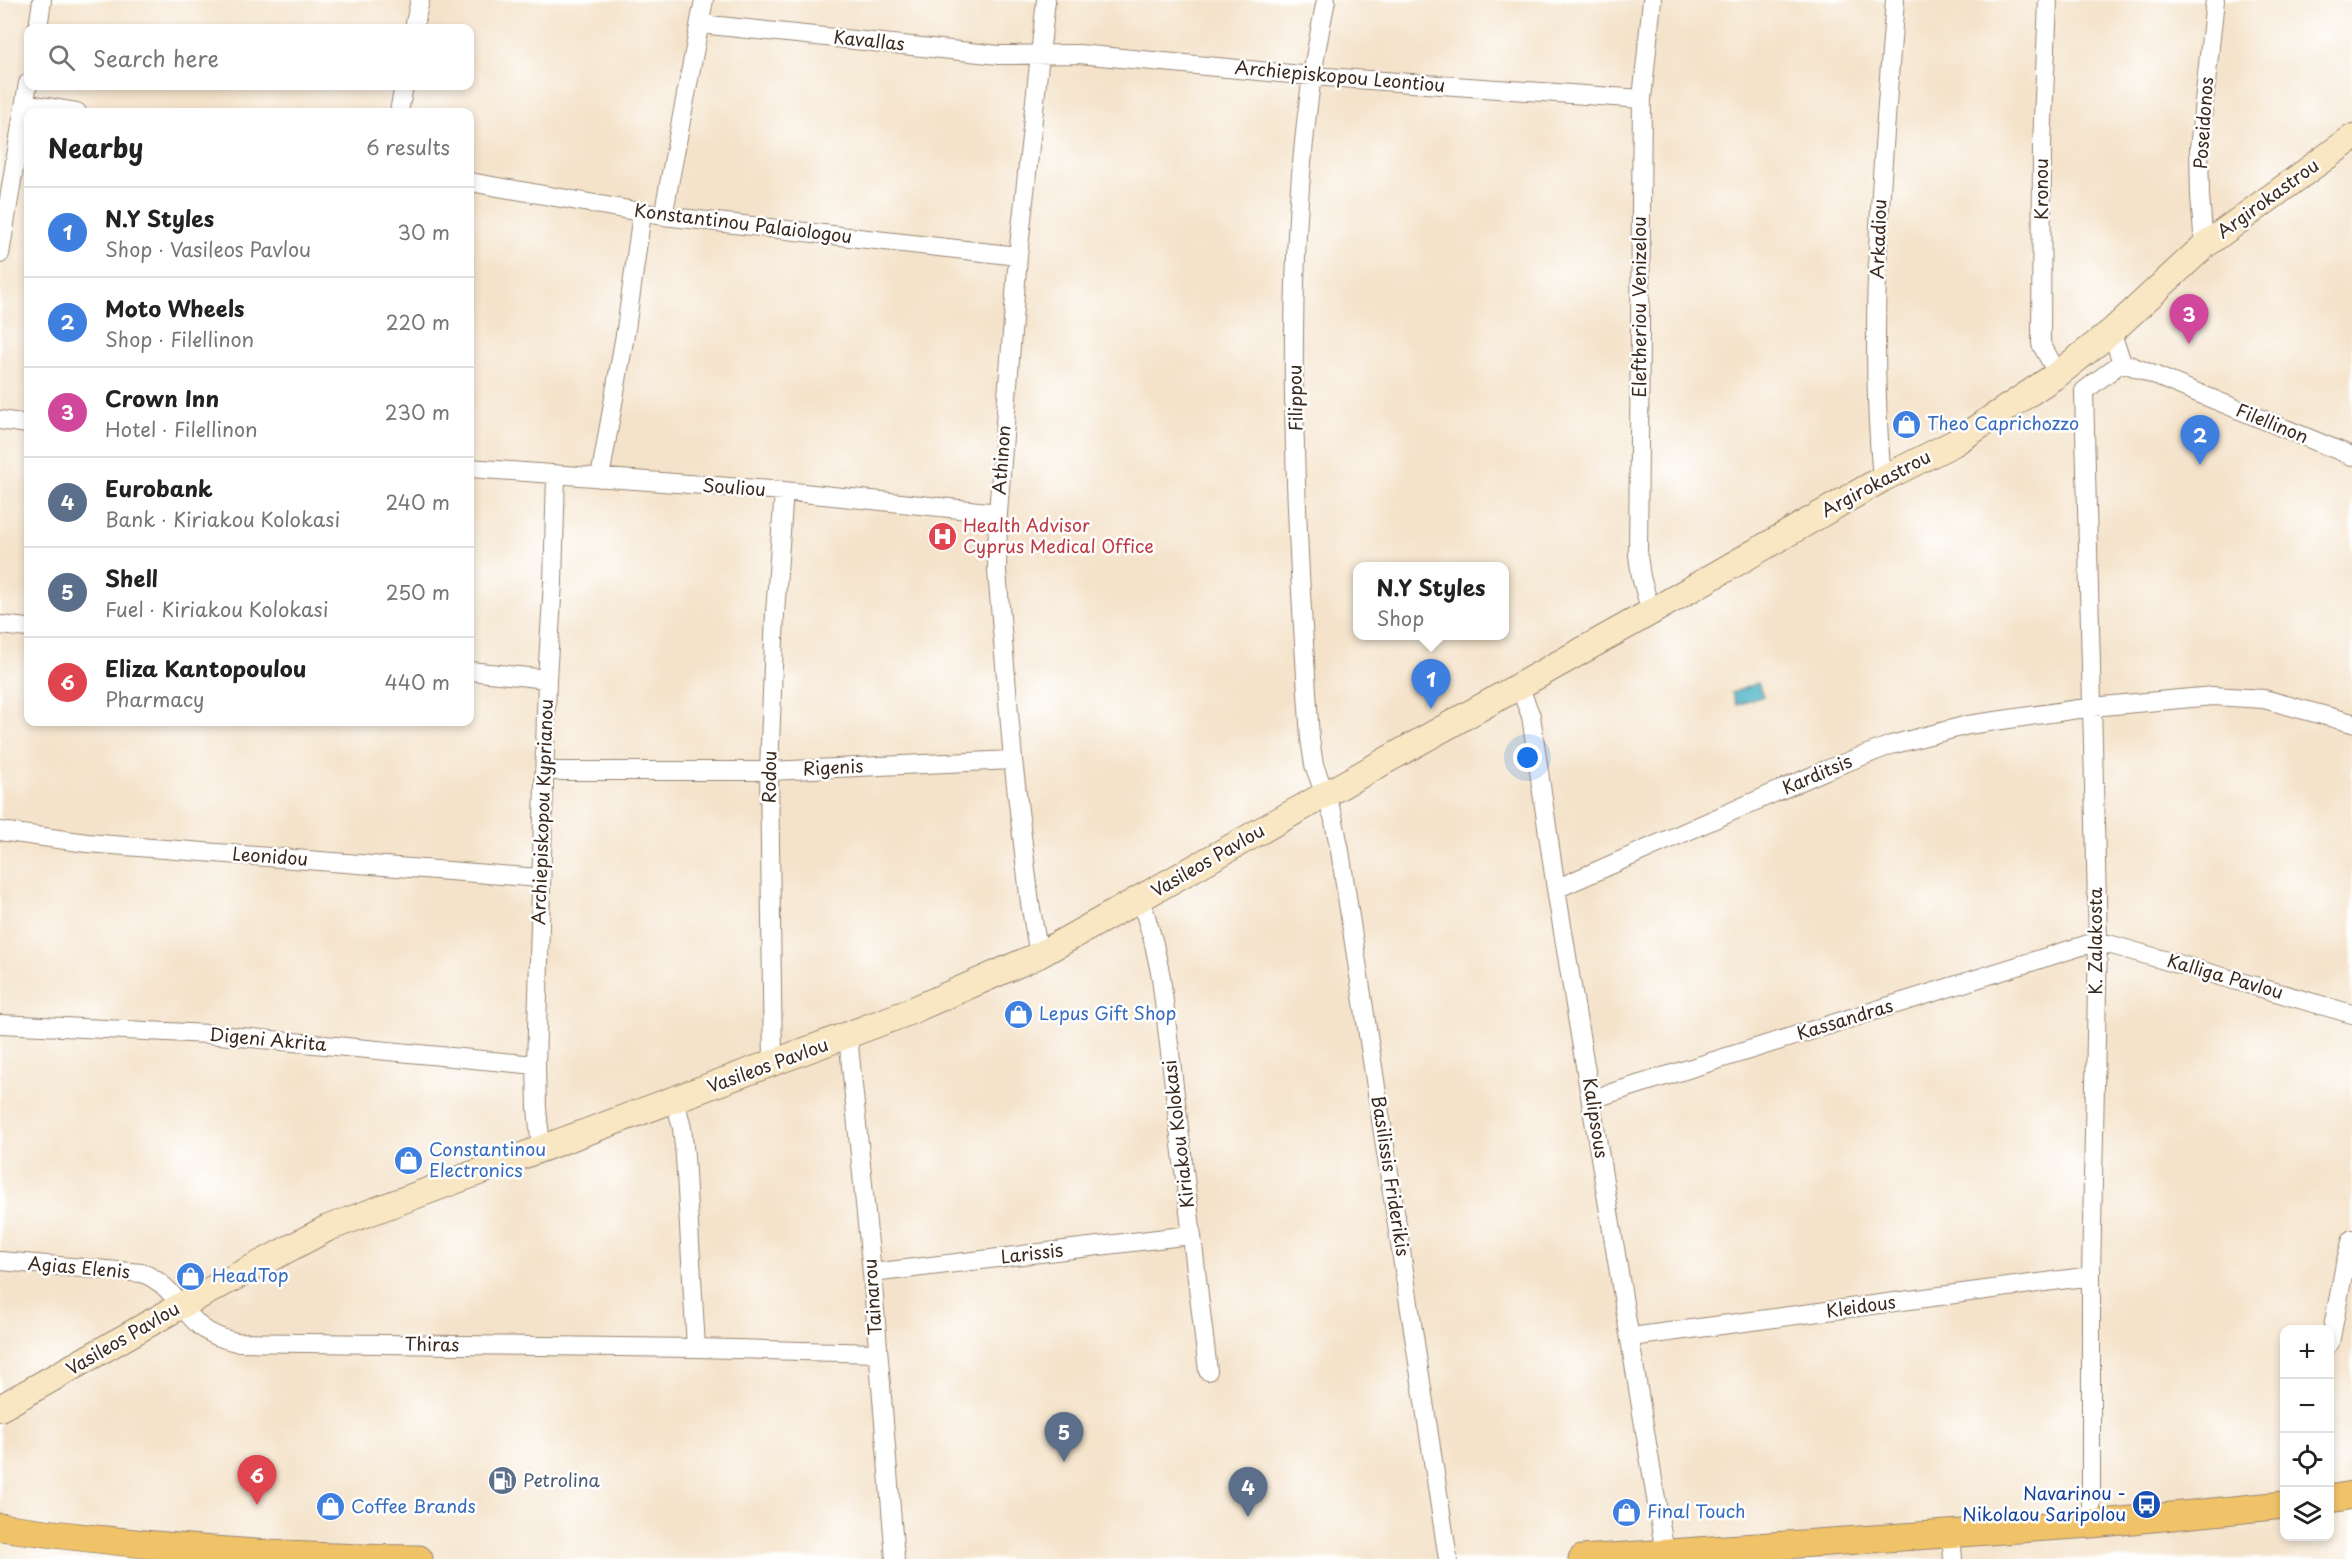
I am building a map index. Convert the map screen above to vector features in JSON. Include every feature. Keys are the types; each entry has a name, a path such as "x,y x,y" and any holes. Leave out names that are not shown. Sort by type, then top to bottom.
{"main road":[{"path":"2334,1498 2352,1495"},
{"path":"1582,1559 1665,1553 1952,1547 2091,1524 2280,1505"},
{"path":"0,1527 171,1553 344,1559 419,1559"}],"street":[{"path":"39,24 42,0"},
{"path":"415,24 420,0"},
{"path":"663,216 704,0"},
{"name":"Athinon","path":"1039,955 1030,903 1013,760 997,571 998,513 1018,256 1046,0"},
{"name":"Filippou","path":"1324,795 1314,765 1310,739 1299,572 1295,376 1297,257 1304,155 1312,76 1326,0"},
{"name":"Eleftheriou Venizelou","path":"1651,612 1641,578 1638,555 1642,99 1652,0"},
{"name":"Arkadiou","path":"1882,479 1877,428 1878,236 1895,0"},
{"name":"Kronou","path":"2048,0 2042,145 2041,344 2057,375"},
{"name":"Poseidonos","path":"2204,246 2199,196 2199,148 2215,0"},
{"name":"Kavallas","path":"700,24 999,55 1039,54"},
{"name":"Archiepiskopou Leontiou","path":"1039,54 1079,54 1312,76 1642,99"},
{"path":"0,254 8,155 27,90"},
{"path":"400,108 403,90"},
{"path":"25,103 54,108"},
{"name":"Argirokastrou","path":"1519,686 1882,479 1954,443 2057,375 2110,332 2204,246 2352,138"},
{"name":"Konstantinou Palaiologou","path":"474,183 663,216 1018,256"},
{"path":"600,478 626,328 642,213"},
{"path":"2057,375 2084,391 2122,362 2110,332"},
{"name":"Filellinon","path":"2122,362 2352,456"},
{"name":"K. Zalakosta","path":"2084,391 2098,941 2091,1276 2091,1524"},
{"path":"0,420 24,423"},
{"name":"Souliou","path":"474,468 784,491 998,513"},
{"name":"Archiepiskopou Kyprianou","path":"541,1148 536,1065 540,878 556,476"},
{"name":"Rodou","path":"773,1063 769,771 775,613 784,491"},
{"path":"0,625 24,628"},
{"path":"474,671 547,679"},
{"name":"Vasileos Pavlou","path":"0,1408 182,1305 328,1228 848,1036 1039,955 1519,686"},
{"name":"Kalipsous","path":"1519,686 1531,716 1556,889 1665,1553"},
{"name":"Karditsis","path":"1556,889 1826,770 1891,745 1968,725 2092,707 2213,696 2264,699 2352,723"},
{"name":"Rigenis","path":"544,771 769,771 1013,760"},
{"name":"Basilissis Friderikis","path":"1324,795 1333,816 1340,851 1448,1559"},
{"name":"Leonidou","path":"0,831 87,843 540,878"},
{"name":"Kiriakou Kolokasi","path":"1140,899 1154,944 1161,977 1208,1371"},
{"name":"Kalliga Pavlou","path":"2098,941 2352,1014"},
{"name":"Kassandras","path":"1592,1099 2098,941"},
{"name":"Digeni Akrita","path":"0,1024 209,1034 536,1065"},
{"name":"Tainarou","path":"848,1036 873,1273 877,1353 895,1559"},
{"path":"675,1100 682,1128 685,1156 696,1347"},
{"name":"Larissis","path":"873,1273 1191,1236"},
{"path":"2333,1325 2352,1239"},
{"name":"Agias Elenis","path":"0,1262 142,1273 161,1283 182,1305"},
{"name":"Kleidous","path":"1630,1338 2091,1276"},
{"name":"Thiras","path":"182,1305 199,1325 212,1334 236,1342 696,1347 877,1353"}],"water":[{"path":"1758,683 1763,696 1737,705 1732,693"}],"place":[{"name":"Crown Inn","path":"2189,344"},
{"name":"Theo Caprichozzo","path":"1906,424"},
{"name":"Moto Wheels","path":"2200,465"},
{"name":"Health Advisor Cyprus Medical Office","path":"942,536"},
{"name":"N.Y Styles","path":"1431,709"},
{"name":"Lepus Gift Shop","path":"1018,1014"},
{"name":"Constantinou Electronics","path":"408,1160"},
{"name":"HeadTop","path":"191,1276"},
{"name":"Shell","path":"1064,1462"},
{"name":"Petrolina","path":"502,1481"},
{"name":"Navarinou - Nikolaou Saripolou","path":"2147,1504"},
{"name":"Eliza Kantopoulou","path":"257,1505"},
{"name":"Coffee Brands","path":"330,1507"},
{"name":"Final Touch","path":"1626,1512"},
{"name":"Eurobank","path":"1248,1517"}]}
